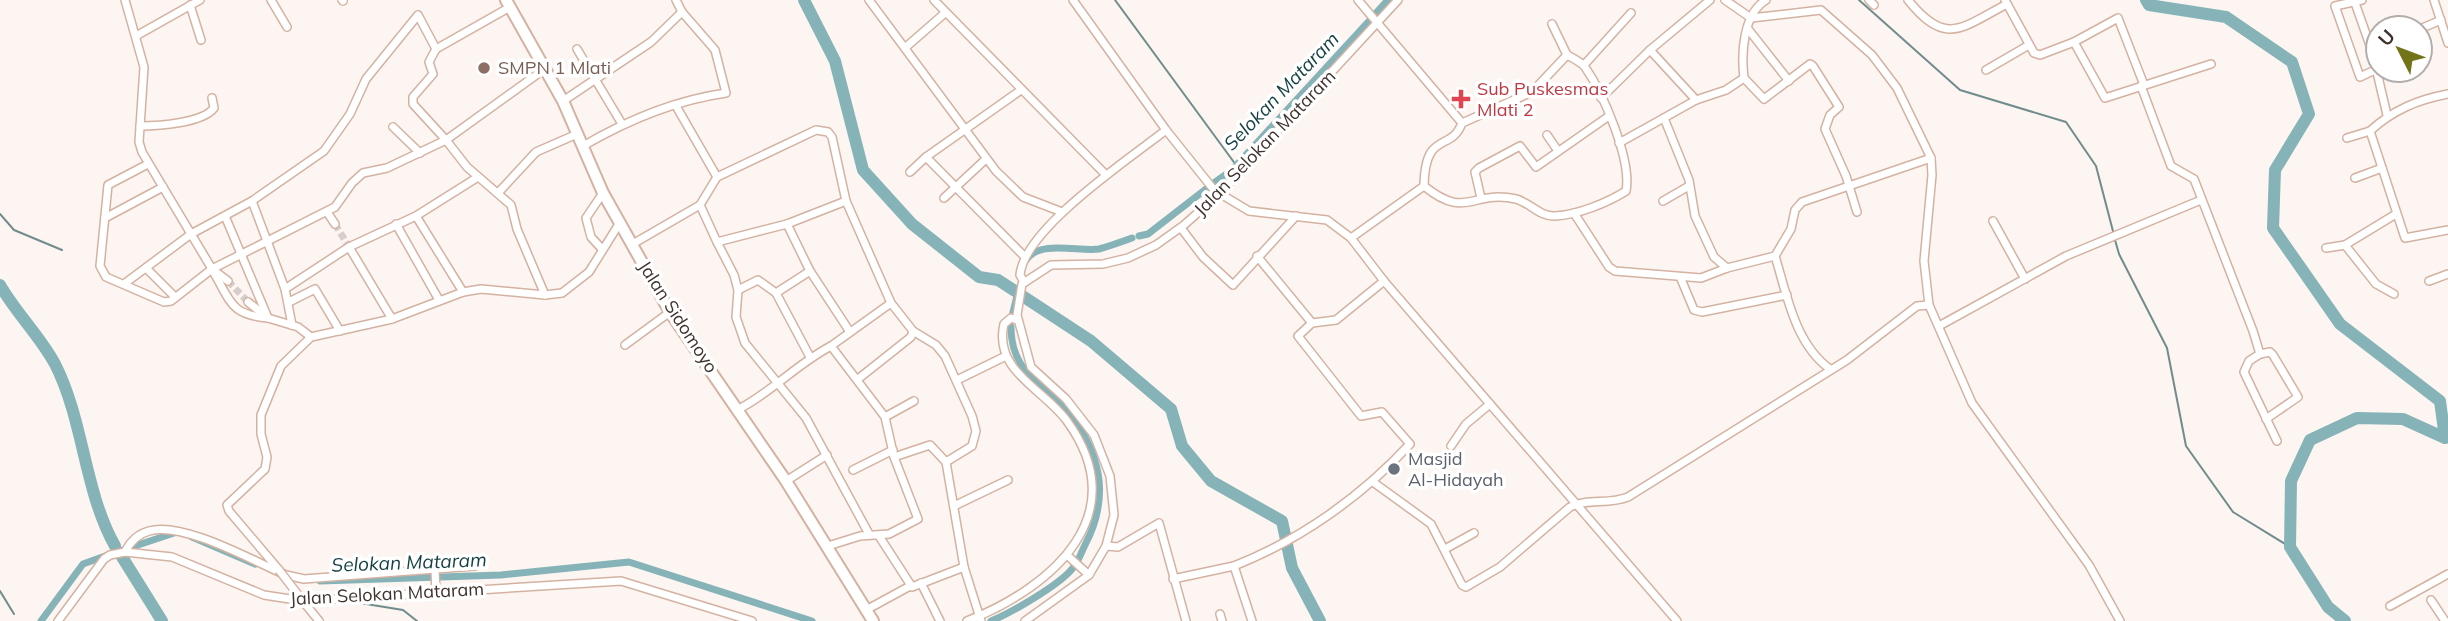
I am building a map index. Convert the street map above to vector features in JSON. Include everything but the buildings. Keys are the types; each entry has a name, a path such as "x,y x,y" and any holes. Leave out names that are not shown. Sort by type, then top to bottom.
{"main road":[{"name":"Jalan Sidomoyo","path":"508,4 563,101 603,193 670,312 739,409 873,621"}],"street":[{"path":"125,0 145,78 139,142 148,164 235,309 249,316 292,325 311,337"},
{"path":"136,36 200,0"},
{"path":"271,0 287,27"},
{"path":"583,146 622,124 701,96 726,93 715,50 682,12 676,0"},
{"path":"869,0 986,159 1023,197 1062,212"},
{"path":"934,0 1106,175"},
{"path":"1073,0 1166,130 1217,192 1249,211 1327,220 1351,238 1384,281 1677,621"},
{"name":"Jalan Selokan Mataram","path":"1023,283 1051,265 1103,264 1128,258 1156,245 1181,228 1398,0"},
{"path":"1601,98 1650,50 1710,0"},
{"path":"1725,0 1751,18 1814,9 1829,14 1872,55 1897,88 1932,175 1924,261 1929,305 1972,403 2089,565 2120,621"},
{"path":"1766,0 1759,5 1751,18 1744,39 1744,78 1763,99 1812,65 1839,107 1830,115 1825,129 1857,212"},
{"path":"1908,0 1928,23 1941,29 1957,28 2006,2 2034,53 2040,55 2074,42 2118,18 2171,166 2194,179 2260,354"},
{"path":"2434,0 2443,17 2448,43"},
{"path":"2364,20 2357,1 2335,6 2360,77 2364,75"},
{"path":"1361,3 1462,123"},
{"path":"508,4 436,49 429,62 433,74 412,101 446,140 457,158 511,205 545,295"},
{"path":"190,5 201,40"},
{"path":"563,101 651,42 682,12"},
{"path":"906,47 945,13"},
{"path":"1584,65 1631,13"},
{"path":"124,284 191,234 252,201 324,151 350,114 366,79 418,15 436,49"},
{"path":"1424,186 1451,203 1460,204 1481,198 1518,200 1552,217 1574,213 1626,191 1627,179 1619,143 1609,116 1584,65 1567,55 1552,24"},
{"path":"1748,29 1789,81"},
{"path":"2074,42 2104,97 2211,64"},
{"path":"1986,70 2029,45"},
{"path":"577,49 622,124"},
{"path":"1650,50 1696,100"},
{"path":"1351,238 1424,186 1428,153 1456,132 1462,123 1532,92 1567,55"},
{"path":"148,164 108,185 101,272 164,302 175,297 212,269 327,212 340,202 352,183 363,173 387,168 446,140 546,68"},
{"path":"1619,143 1696,100 1726,90 1744,78"},
{"path":"2380,84 2387,115"},
{"path":"910,172 926,157 1021,90"},
{"path":"2347,138 2370,131 2387,115 2409,104 2448,93"},
{"path":"140,126 174,124 208,115 214,108 212,98"},
{"path":"676,106 717,177"},
{"path":"1481,198 1475,172 1479,167 1520,146 1535,167 1609,116"},
{"path":"1664,118 1689,186 1695,216 1714,257 1727,268"},
{"path":"393,127 420,153"},
{"path":"631,245 699,205 717,177 797,137 823,130 832,137 846,201 891,303 913,331 936,345 957,380 976,431 972,446 946,462"},
{"path":"1025,621 1087,574 1105,546 1114,516 1104,457 1094,435 1066,399 1031,367 1017,317 1024,256 1062,212 1166,130"},
{"path":"2370,131 2396,214 2407,239 2448,230"},
{"path":"498,193 536,152 577,134"},
{"path":"1547,135 1558,151"},
{"path":"926,157 1024,256"},
{"path":"944,198 986,159"},
{"path":"1574,213 1609,267 1615,271 1681,279 1701,278 1727,268 1775,256 1787,237 1798,205 1848,184 1927,159"},
{"path":"2355,178 2382,169"},
{"path":"285,289 349,247 416,216 478,177"},
{"path":"1663,201 1689,186"},
{"path":"105,218 163,187"},
{"path":"602,249 591,237 586,218 603,193"},
{"path":"1939,326 2066,256 2201,200"},
{"path":"252,201 285,289 292,325"},
{"path":"717,242 787,224 846,201"},
{"path":"699,205 734,275 737,290 736,317 746,343 806,418 869,534"},
{"path":"327,212 335,224"},
{"path":"2326,248 2345,245 2396,214"},
{"path":"225,216 268,318"},
{"path":"416,216 463,292"},
{"path":"1181,228 1203,257 1231,284 1296,216"},
{"path":"1993,220 2025,279"},
{"path":"396,224 439,300"},
{"path":"319,621 229,511 227,505 265,468 267,457 261,434 261,415 281,366 311,337 392,318 463,292 491,289 545,295 562,293 575,286 589,272 620,224"},
{"path":"787,224 810,271 850,332"},
{"path":"2345,245 2376,284 2394,294"},
{"path":"349,247 392,318"},
{"path":"1257,256 1312,323"},
{"path":"1775,256 1803,340 1819,361 1830,369"},
{"path":"146,268 175,297"},
{"path":"212,269 228,281"},
{"path":"776,293 810,271"},
{"path":"2428,281 2448,274"},
{"path":"1681,279 1694,310 1703,312 1787,295"},
{"path":"737,290 758,280 776,293 810,357"},
{"path":"1174,579 1234,566 1289,542 1373,482 1410,444 1382,412 1361,416 1298,336 1312,323 1336,320 1384,281"},
{"path":"289,302 315,289 340,331"},
{"path":"248,302 268,318"},
{"path":"739,409 779,384 810,357 831,346 891,303"},
{"path":"1373,482 1431,524 1462,585 1466,587 1500,567 1577,503 1611,503 1628,496 1847,360 1917,306 1929,305"},
{"path":"625,345 670,312"},
{"path":"968,621 980,619 1070,559 1083,533 1092,499 1089,460 1066,419 1031,389 1006,356 1004,324 1017,317"},
{"path":"858,379 911,337 913,331"},
{"path":"828,546 869,534 879,536 914,523 919,516 894,453 885,417 831,346"},
{"path":"2266,419 2298,397 2270,352 2260,354 2245,366 2244,372 2266,419 2277,441"},
{"path":"957,380 1006,356"},
{"path":"885,417 914,401"},
{"path":"1451,446 1466,424 1490,404"},
{"path":"853,470 894,453 930,445 946,462 964,567 980,619"},
{"path":"786,481 827,456"},
{"path":"954,506 1008,480"},
{"path":"1105,546 1118,547 1159,523 1186,621"},
{"path":"58,621 98,566 110,555 127,552 130,543 146,531 163,529 184,533 286,575 304,579 475,566"},
{"path":"1445,549 1474,533"},
{"path":"879,536 910,586"},
{"name":"Jalan Selokan Mataram","path":"127,552 179,559 264,595 301,598 621,581 752,621"},
{"path":"1070,559 1087,574"},
{"path":"1234,566 1252,621"},
{"path":"866,610 910,586 964,567"},
{"path":"435,570 436,590"},
{"path":"2390,606 2448,574"},
{"path":"921,583 940,621"},
{"path":"2431,600 2445,621"}],"waterway":[{"path":"804,0 835,61 863,170 912,224 979,277 998,280 1015,291"},
{"path":"1115,0 1236,165"},
{"name":"Selokan Mataram","path":"1376,13 1388,0"},
{"path":"1859,0 1960,90 2066,122 2096,166 2114,235"},
{"path":"2146,0 2149,5 2226,17 2292,62 2309,114 2275,170 2273,228 2340,324 2440,401 2445,438 2403,419 2357,418 2310,440 2291,481 2290,547 2328,607 2345,621"},
{"name":"Selokan Mataram","path":"1215,182 1232,170 1369,21"},
{"name":"Selokan Mataram","path":"1139,236 1148,234 1206,189"},
{"path":"0,214 14,230 62,250"},
{"name":"Selokan Mataram","path":"1027,259 1033,253 1050,248 1091,250 1132,238"},
{"path":"2115,240 2119,254 2167,348 2186,446 2233,512 2290,547"},
{"path":"0,285 55,364 65,386 97,502 115,546"},
{"name":"Selokan Mataram","path":"1013,312 1018,292"},
{"path":"1021,295 1091,341 1171,409 1182,446 1211,481 1282,521 1292,568 1320,621"},
{"name":"Selokan Mataram","path":"991,621 1034,598 1066,576 1078,561 1092,529 1099,497 1097,466 1092,451 1075,420 1017,358 1011,327"},
{"name":"Selokan Mataram","path":"126,549 174,533"},
{"name":"Selokan Mataram","path":"192,537 255,564"},
{"path":"119,552 162,621"},
{"name":"Selokan Mataram","path":"41,621 83,564 108,555"},
{"name":"Selokan Mataram","path":"320,581 501,575 629,562 812,621"},
{"path":"0,591 14,614"},
{"path":"360,603 403,610 417,621"}],"tunnel":[{"path":"335,224 349,247"},
{"path":"228,281 248,302"}],"place":[{"name":"SMPN 1 Mlati","path":"484,68"},
{"name":"Sub Puskesmas Mlati 2","path":"1461,99"},
{"name":"Masjid Al-Hidayah","path":"1394,469"}]}
